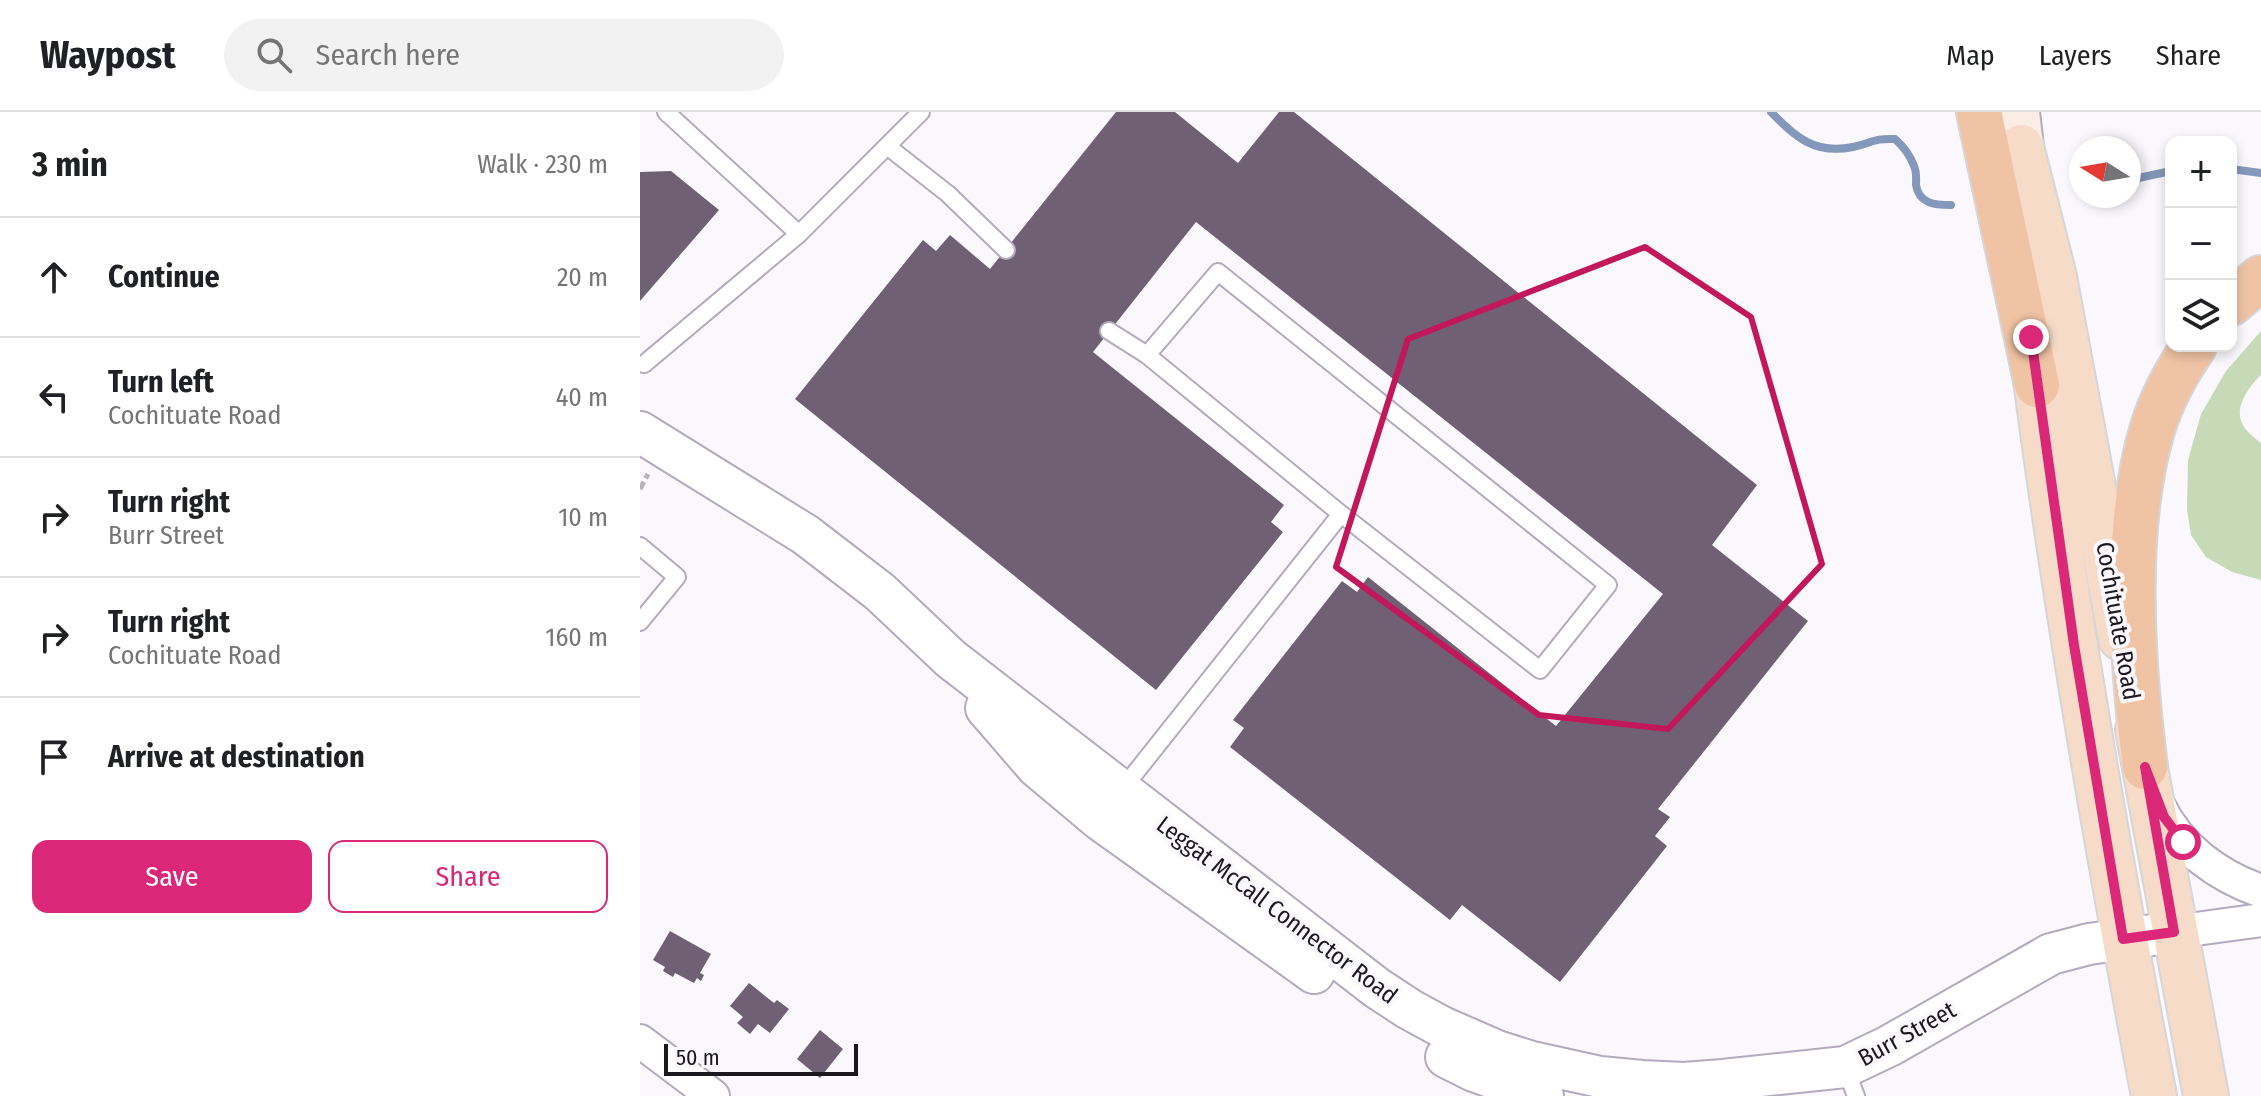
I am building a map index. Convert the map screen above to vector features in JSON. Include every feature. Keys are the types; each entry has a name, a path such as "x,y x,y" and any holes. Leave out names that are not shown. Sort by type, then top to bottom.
{"highway":[{"path":"1979,112 2037,385"},
{"path":"2237,298 2261,278"},
{"path":"2145,767 2134,635 2137,507 2144,461 2154,426 2190,352"}],"main road":[{"name":"Cochituate Road","path":"2019,130 2027,289 2037,385 2084,711 2149,1093"},
{"name":"Cochituate Road","path":"2019,130 2064,323 2206,1096"}],"street":[{"name":"Leggat McCall Connector Road","path":"640,432 806,535 880,592 1110,805 1345,996 1408,1036 1474,1071 1543,1096"},
{"path":"2145,767 2164,817 2183,842 2223,874 2261,891"},
{"name":"Leggat McCall Connector Road","path":"1110,805 1409,1009 1469,1039 1532,1062 1641,1089"},
{"path":"2174,932 2261,920"},
{"name":"Burr Street","path":"1641,1089 1723,1080 1851,1082 1889,1046 2051,954 2074,947 2174,932"},
{"path":"640,1041 703,1093"},
{"path":"1804,1096 1851,1082"}],"lane":[{"path":"666,112 799,234"},
{"path":"644,364 799,234 921,112"},
{"path":"887,146 948,194 1006,250"},
{"path":"1109,331 1147,355 1341,514 1540,670 1608,585 1218,272 1147,355"},
{"path":"1110,805 1341,514"},
{"path":"640,546 677,577 640,622"}],"path":[{"path":"640,489 648,474"}],"highlighted area":[{"path":"1645,247 1751,317 1822,564 1668,729 1539,715 1336,567 1408,339"}],"green space":[{"path":"2261,331 2261,375 2248,390 2240,417 2243,426 2261,443 2261,580 2232,572 2206,557 2191,535 2187,510 2188,460 2201,414 2226,371"}],"building":[{"path":"1116,112 1175,112 1238,163 1279,112 1294,112 1757,485 1712,545 1808,621 1658,809 1670,817 1655,836 1667,846 1560,982 1462,905 1450,920 1230,747 1244,728 1233,720 1342,581 1357,592 1368,577 1556,726 1663,594 1196,222 1093,352 1284,505 1271,522 1283,532 1156,690 795,399 923,240 936,251 950,235 990,269"},
{"path":"671,171 719,210 640,301 640,172"},
{"path":"670,931 711,954 700,973 704,975 701,981 697,978 694,983 675,973 673,977 663,971 665,967 653,960"},
{"path":"749,983 774,1003 777,1000 789,1009 770,1033 758,1024 750,1034 737,1023 743,1017 730,1006"},
{"path":"820,1030 843,1049 820,1078 797,1059"}],"waterway":[{"path":"1771,112 1797,136 1817,146 1840,149 1895,139 1912,162 1920,196 1934,204 1951,205"},
{"path":"2237,170 2261,173"},
{"path":"2141,177 2165,172"}],"route":[{"path":"2031,337 2074,645 2123,939 2174,932 2145,767 2164,817 2183,842"}]}
